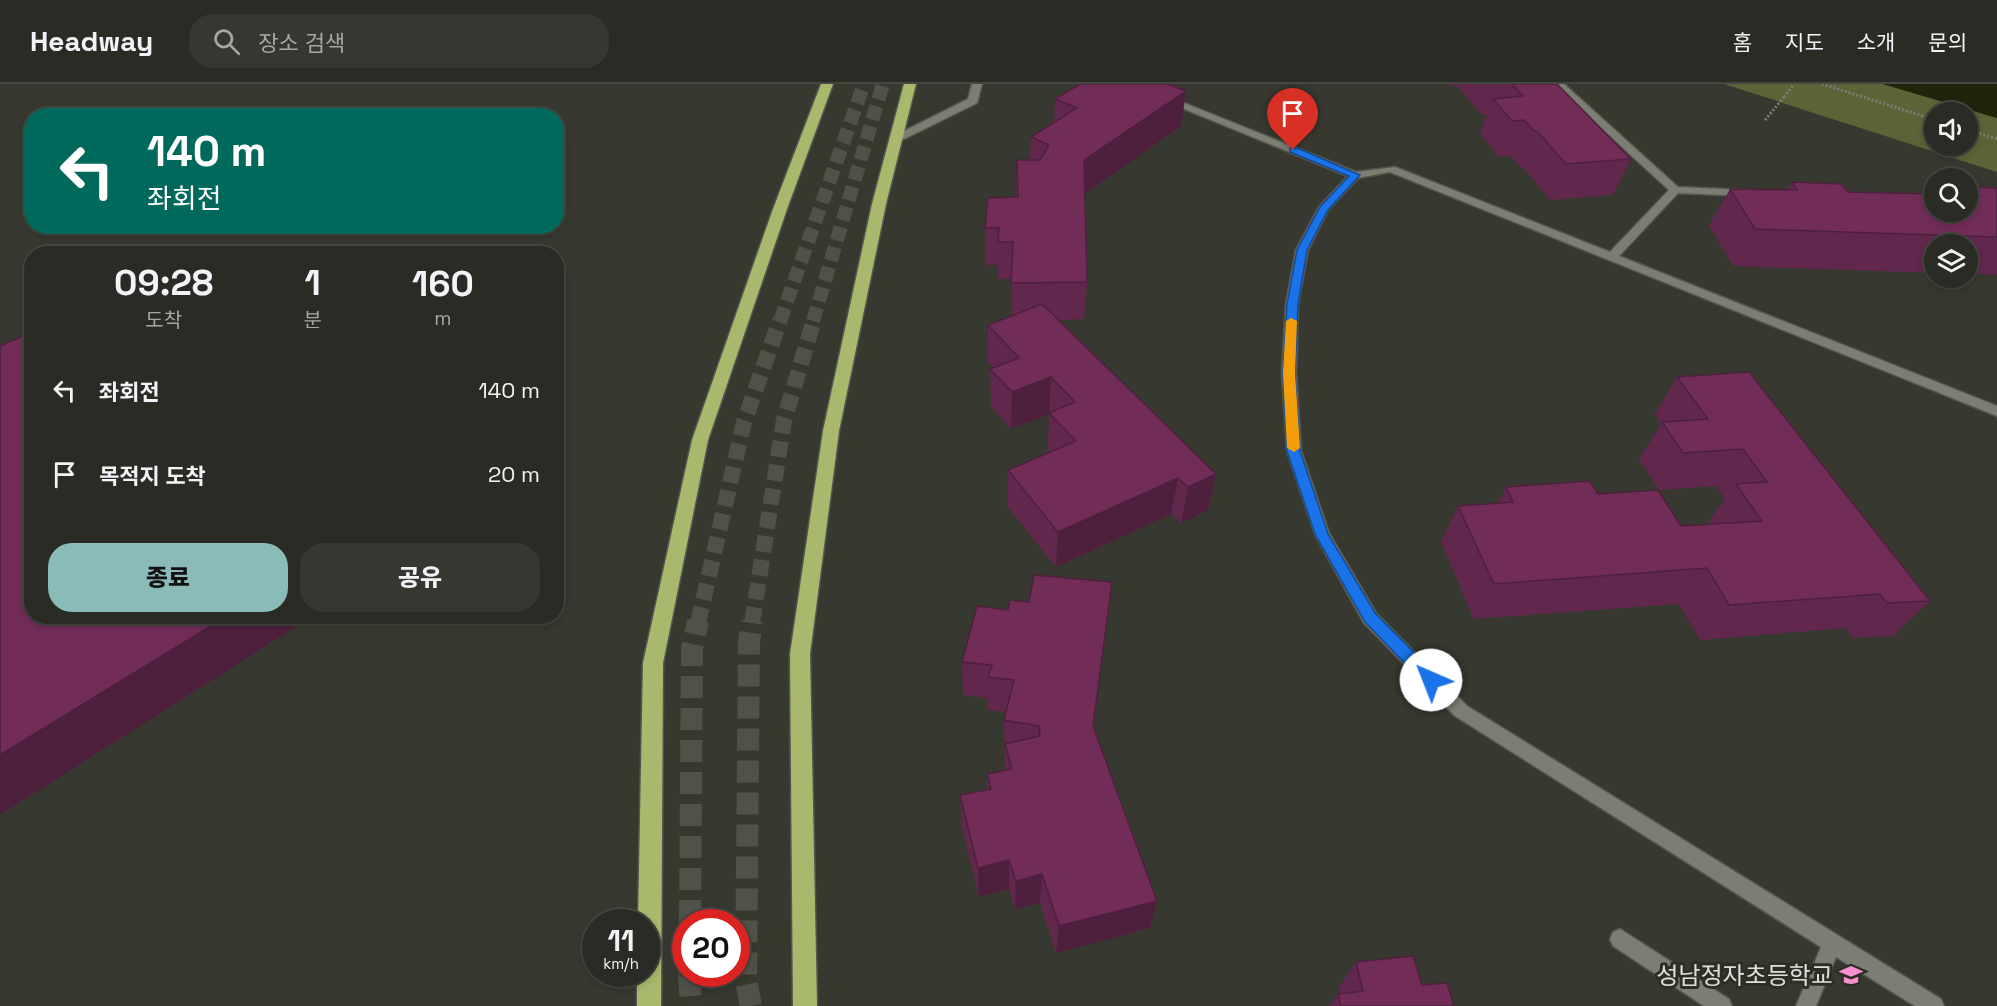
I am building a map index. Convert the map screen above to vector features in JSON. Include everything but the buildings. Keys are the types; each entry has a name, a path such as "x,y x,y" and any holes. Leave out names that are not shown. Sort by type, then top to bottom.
{"highway":[{"path":"649,1006 653,663 700,440 780,209 827,84"},
{"path":"805,1006 800,654 831,431 879,204 910,84"}],"lane":[{"path":"896,139 973,101 977,84"},
{"path":"1128,84 1355,175 1391,169 1997,411"},
{"path":"1558,84 1675,190 1757,194"},
{"path":"1355,175 1323,209 1302,250 1292,304 1289,373 1294,451 1322,534 1370,618 1461,711 1934,1006"},
{"path":"1612,257 1675,190"},
{"path":"1620,939 1722,1006"},
{"path":"1806,1006 1832,943"}],"path":[{"path":"1765,120 1794,84"},
{"path":"1822,84 1924,116"},
{"path":"1978,133 1997,139"}],"shaded area":[{"path":"1724,84 1883,84 1943,102 1924,102 1924,148"},
{"path":"1883,84 1997,84 1997,118 1978,112 1978,102 1943,102"},
{"path":"1978,112 1997,118 1997,172 1947,156 1978,156"}],"tunnel":[{"path":"780,321 864,84"},
{"path":"813,321 883,84"},
{"path":"698,623 744,422 780,320"},
{"path":"752,623 784,420 814,320"},
{"path":"690,909 692,649 698,621"},
{"path":"751,1006 746,980 749,642 752,621"},
{"path":"690,987 691,1006"}],"slow traffic":[{"path":"1291,321 1289,373 1294,448"}],"place":[{"name":"성남정자초등학교","path":"1851,975"}],"route":[{"path":"1293,150 1355,175 1323,209 1302,250 1292,304 1289,373 1294,451 1322,534 1370,618 1431,680"}]}
